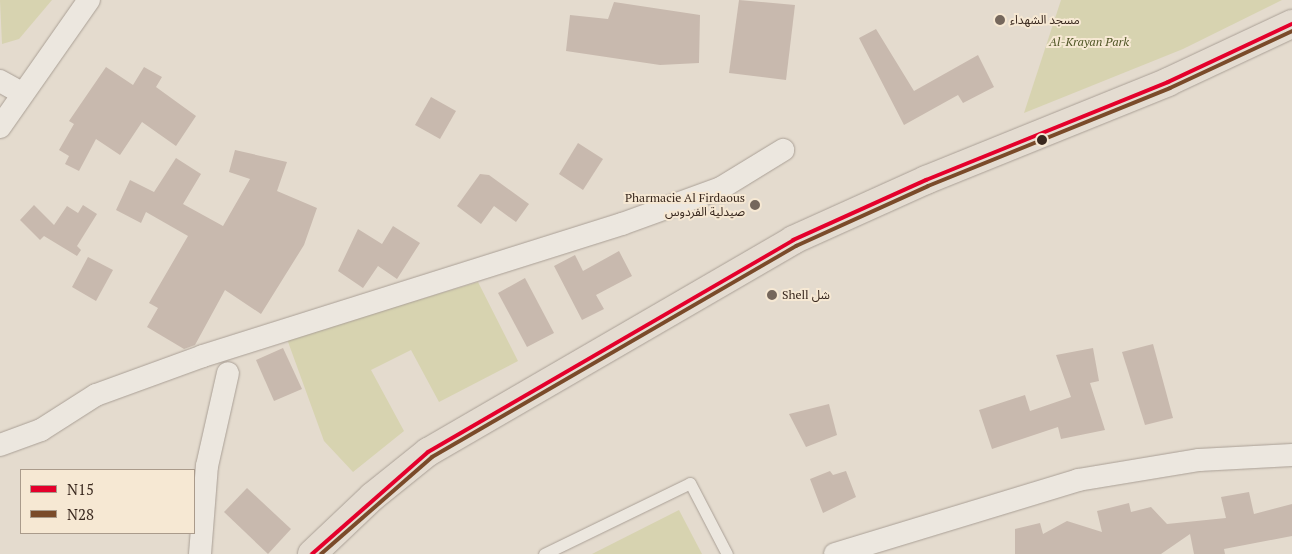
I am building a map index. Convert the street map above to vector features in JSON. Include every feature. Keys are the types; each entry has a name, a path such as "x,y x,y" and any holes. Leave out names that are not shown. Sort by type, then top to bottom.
{"main road":[{"path":"312,554 372,496 428,452 793,240 1168,82 1292,24"}],"street":[{"path":"0,127 89,0"},
{"path":"0,81 22,93"},
{"path":"0,445 41,430 96,395 203,356 622,224 720,188 783,150"},
{"path":"200,554 207,466 228,374"},
{"path":"835,554 1078,480 1199,460 1292,455"}],"lane":[{"path":"544,554 690,483 728,554"}],"green space":[{"path":"0,0 52,0 19,39 2,44"},
{"name":"Al-Krayan Park","path":"1061,0 1282,0 1183,49 1024,113"},
{"path":"478,282 518,361 439,402 411,350 371,370 404,431 353,472 324,441 287,339"},
{"path":"679,510 702,554 592,554"}],"building":[{"path":"739,0 795,5 786,80 729,73"},
{"path":"614,2 700,15 699,63 660,65 566,51 570,15 608,19"},
{"path":"876,29 914,91 978,55 994,87 963,103 958,95 904,125 859,38"},
{"path":"106,67 133,85 144,67 162,77 156,87 196,116 176,146 142,122 120,155 96,139 79,171 65,164 69,156 59,150 74,124 69,121"},
{"path":"431,97 456,111 440,139 415,125"},
{"path":"578,143 603,159 583,190 559,174"},
{"path":"235,150 287,162 277,191 317,208 304,245 261,314 225,290 195,345 184,349 147,327 158,308 149,303 188,236 146,212 141,223 116,210 130,180 154,192 176,158 201,174 183,204 223,226 250,179 229,172"},
{"path":"480,174 489,175 529,204 516,222 494,206 481,224 457,206"},
{"path":"34,205 54,225 67,206 78,213 83,205 97,214 77,246 81,250 77,256 44,236 40,240 20,220"},
{"path":"393,226 420,243 397,279 378,266 363,288 338,271 358,229 382,244"},
{"path":"619,251 632,276 596,295 604,309 582,320 554,266 575,255 583,271"},
{"path":"88,257 113,270 96,301 72,287"},
{"path":"525,278 554,333 527,347 498,293"},
{"path":"1153,344 1173,418 1145,425 1122,352"},
{"path":"283,348 302,389 274,401 256,360"},
{"path":"1093,348 1099,381 1090,383 1105,430 1061,439 1058,427 992,449 979,410 1025,395 1030,411 1071,397 1056,355"},
{"path":"829,404 837,435 806,447 789,414"},
{"path":"830,471 833,475 846,471 856,497 823,513 810,479"},
{"path":"247,488 291,529 268,554 224,512"},
{"path":"1249,492 1254,514 1292,504 1292,536 1224,549 1225,554 1194,554 1190,534 1161,554 1015,554 1015,529 1040,523 1043,534 1067,521 1102,532 1097,511 1129,503 1131,512 1151,507 1167,524 1226,518 1221,497"}],"transit line":[{"name":"N15","path":"312,554 428,452 793,240 926,180 1168,82 1292,24"},
{"name":"N28","path":"321,554 432,457 796,246 928,186 1170,88 1292,31"}],"place":[{"name":"مسجد الشهداء","path":"1000,20"},
{"name":"Pharmacie Al Firdaous صيدلية الفردوس","path":"755,205"},
{"name":"Shell شل","path":"772,295"}]}
